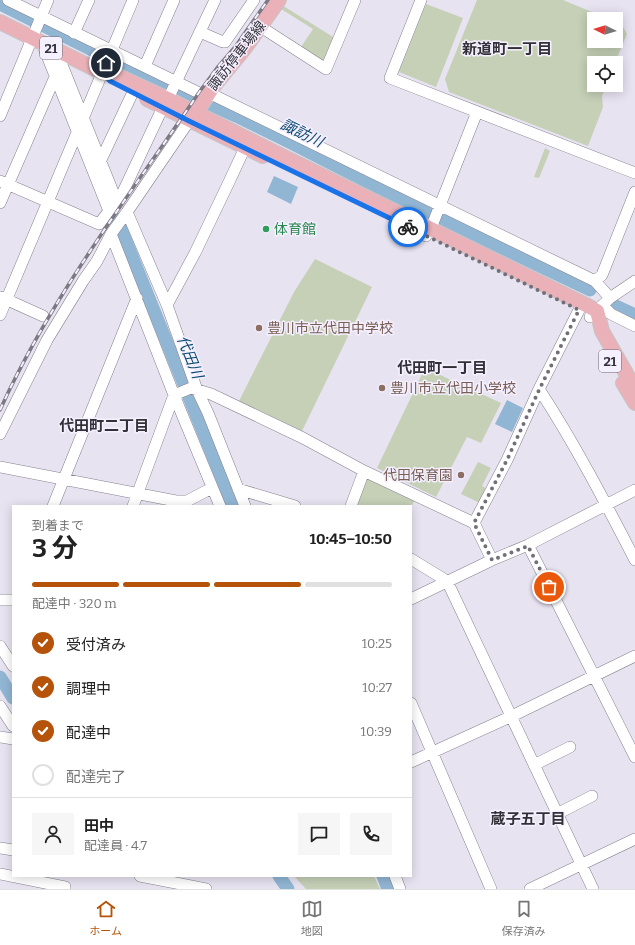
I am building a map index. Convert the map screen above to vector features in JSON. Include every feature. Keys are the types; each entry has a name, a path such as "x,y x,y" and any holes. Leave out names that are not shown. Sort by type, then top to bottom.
{"main road":[{"name":"諏訪停車場線","path":"195,114 204,94 261,27 279,0"},
{"name":"21","path":"0,22 37,37 56,50 104,68 195,114 247,143 276,153 429,229 596,308"},
{"name":"21","path":"104,68 110,81 133,92 167,100"},
{"name":"21","path":"596,308 602,331 635,389"},
{"name":"21","path":"596,308 596,335 635,403"}],"street":[{"path":"8,0 438,209 595,281"},
{"path":"0,116 37,37 41,17 48,0"},
{"path":"74,33 89,0"},
{"path":"0,315 3,298 48,203 133,0"},
{"path":"145,66 174,0"},
{"path":"4,183 99,224 122,194 215,0"},
{"path":"200,32 225,42 254,0"},
{"path":"261,27 326,69 355,0"},
{"path":"421,0 390,78 635,172"},
{"path":"37,37 80,127 100,162 112,207"},
{"path":"56,50 80,127 112,207"},
{"path":"0,203 4,183 55,77"},
{"path":"100,162 133,92"},
{"path":"429,229 477,112"},
{"path":"0,434 47,340 119,223 195,114"},
{"path":"167,305 205,232 247,143"},
{"path":"595,281 602,275 635,192"},
{"path":"119,223 136,298 177,394 220,505"},
{"path":"119,223 167,305 194,389 208,413 245,505"},
{"path":"595,281 596,308"},
{"path":"474,523 507,460 539,390 596,308 635,281"},
{"path":"3,298 43,316"},
{"path":"53,505 136,298"},
{"path":"596,308 635,326"},
{"path":"177,394 194,389 211,394 303,438 364,471 474,523 492,560"},
{"path":"539,390 560,422 607,504 635,560"},
{"path":"133,505 177,394"},
{"path":"0,467 176,501 187,501 212,488"},
{"path":"351,505 364,471"},
{"path":"238,489 292,505"},
{"path":"412,599 492,560 528,546 635,490"},
{"path":"528,546 635,758"},
{"path":"412,560 447,582 593,889"},
{"path":"0,600 12,600"},
{"path":"0,646 12,664"},
{"path":"412,762 512,716 635,656"},
{"path":"412,705 490,889"},
{"path":"0,706 12,724"},
{"path":"0,737 12,739"},
{"path":"534,764 570,747"},
{"path":"557,814 592,796"},
{"path":"530,889 635,839"},
{"path":"0,848 12,850"},
{"path":"0,874 27,884 65,887 65,889"},
{"path":"144,877 206,889"},
{"path":"395,877 400,889"}],"green space":[{"path":"477,0 563,0 592,12 587,12 587,48 621,48 618,56 587,56 587,92 604,92 602,96 603,107 588,146 449,92 445,79"},
{"path":"280,4 338,40 322,64 299,50 313,29 278,7"},
{"path":"426,4 463,18 436,87 399,72"},
{"path":"623,27 627,34 623,44"},
{"path":"545,148 550,151 539,178 534,177"},
{"path":"315,259 372,287 302,431 239,401 294,292"},
{"path":"425,368 501,403 481,443 467,437 436,497 377,468"},
{"path":"478,462 491,468 482,486 487,489 480,503 461,494"},
{"path":"369,476 415,499 412,506 354,505 365,478"},
{"path":"295,877 374,877 380,889 306,889"}],"water":[{"path":"274,176 298,187 291,204 267,192"},
{"path":"507,400 523,408 512,432 495,424"}],"waterway":[{"name":"諏訪川","path":"0,4 136,72 236,116 426,212 590,290"},
{"name":"代田川","path":"117,219 233,505"},
{"name":"諏訪川","path":"616,306 635,315"},
{"path":"0,677 12,696"},
{"path":"280,877 288,889"},
{"name":"代田川","path":"383,877 388,889"}],"railway":[{"path":"0,410 43,326 93,246 200,91 235,47 268,0"}],"way so far":[{"path":"408,227 579,310 539,390 507,460 474,523 492,560 528,546 549,587"}],"place":[{"name":"体育館","path":"266,229"},
{"name":"豊川市立代田中学校","path":"259,328"},
{"name":"豊川市立代田小学校","path":"382,388"},
{"name":"代田保育園","path":"461,475"}],"district":[{"name":"新道町一丁目","path":"507,49"},
{"name":"代田町一丁目","path":"442,368"},
{"name":"代田町二丁目","path":"104,426"},
{"name":"蔵子五丁目","path":"528,819"}],"route":[{"path":"106,63 103,72 110,81 408,227"}]}
